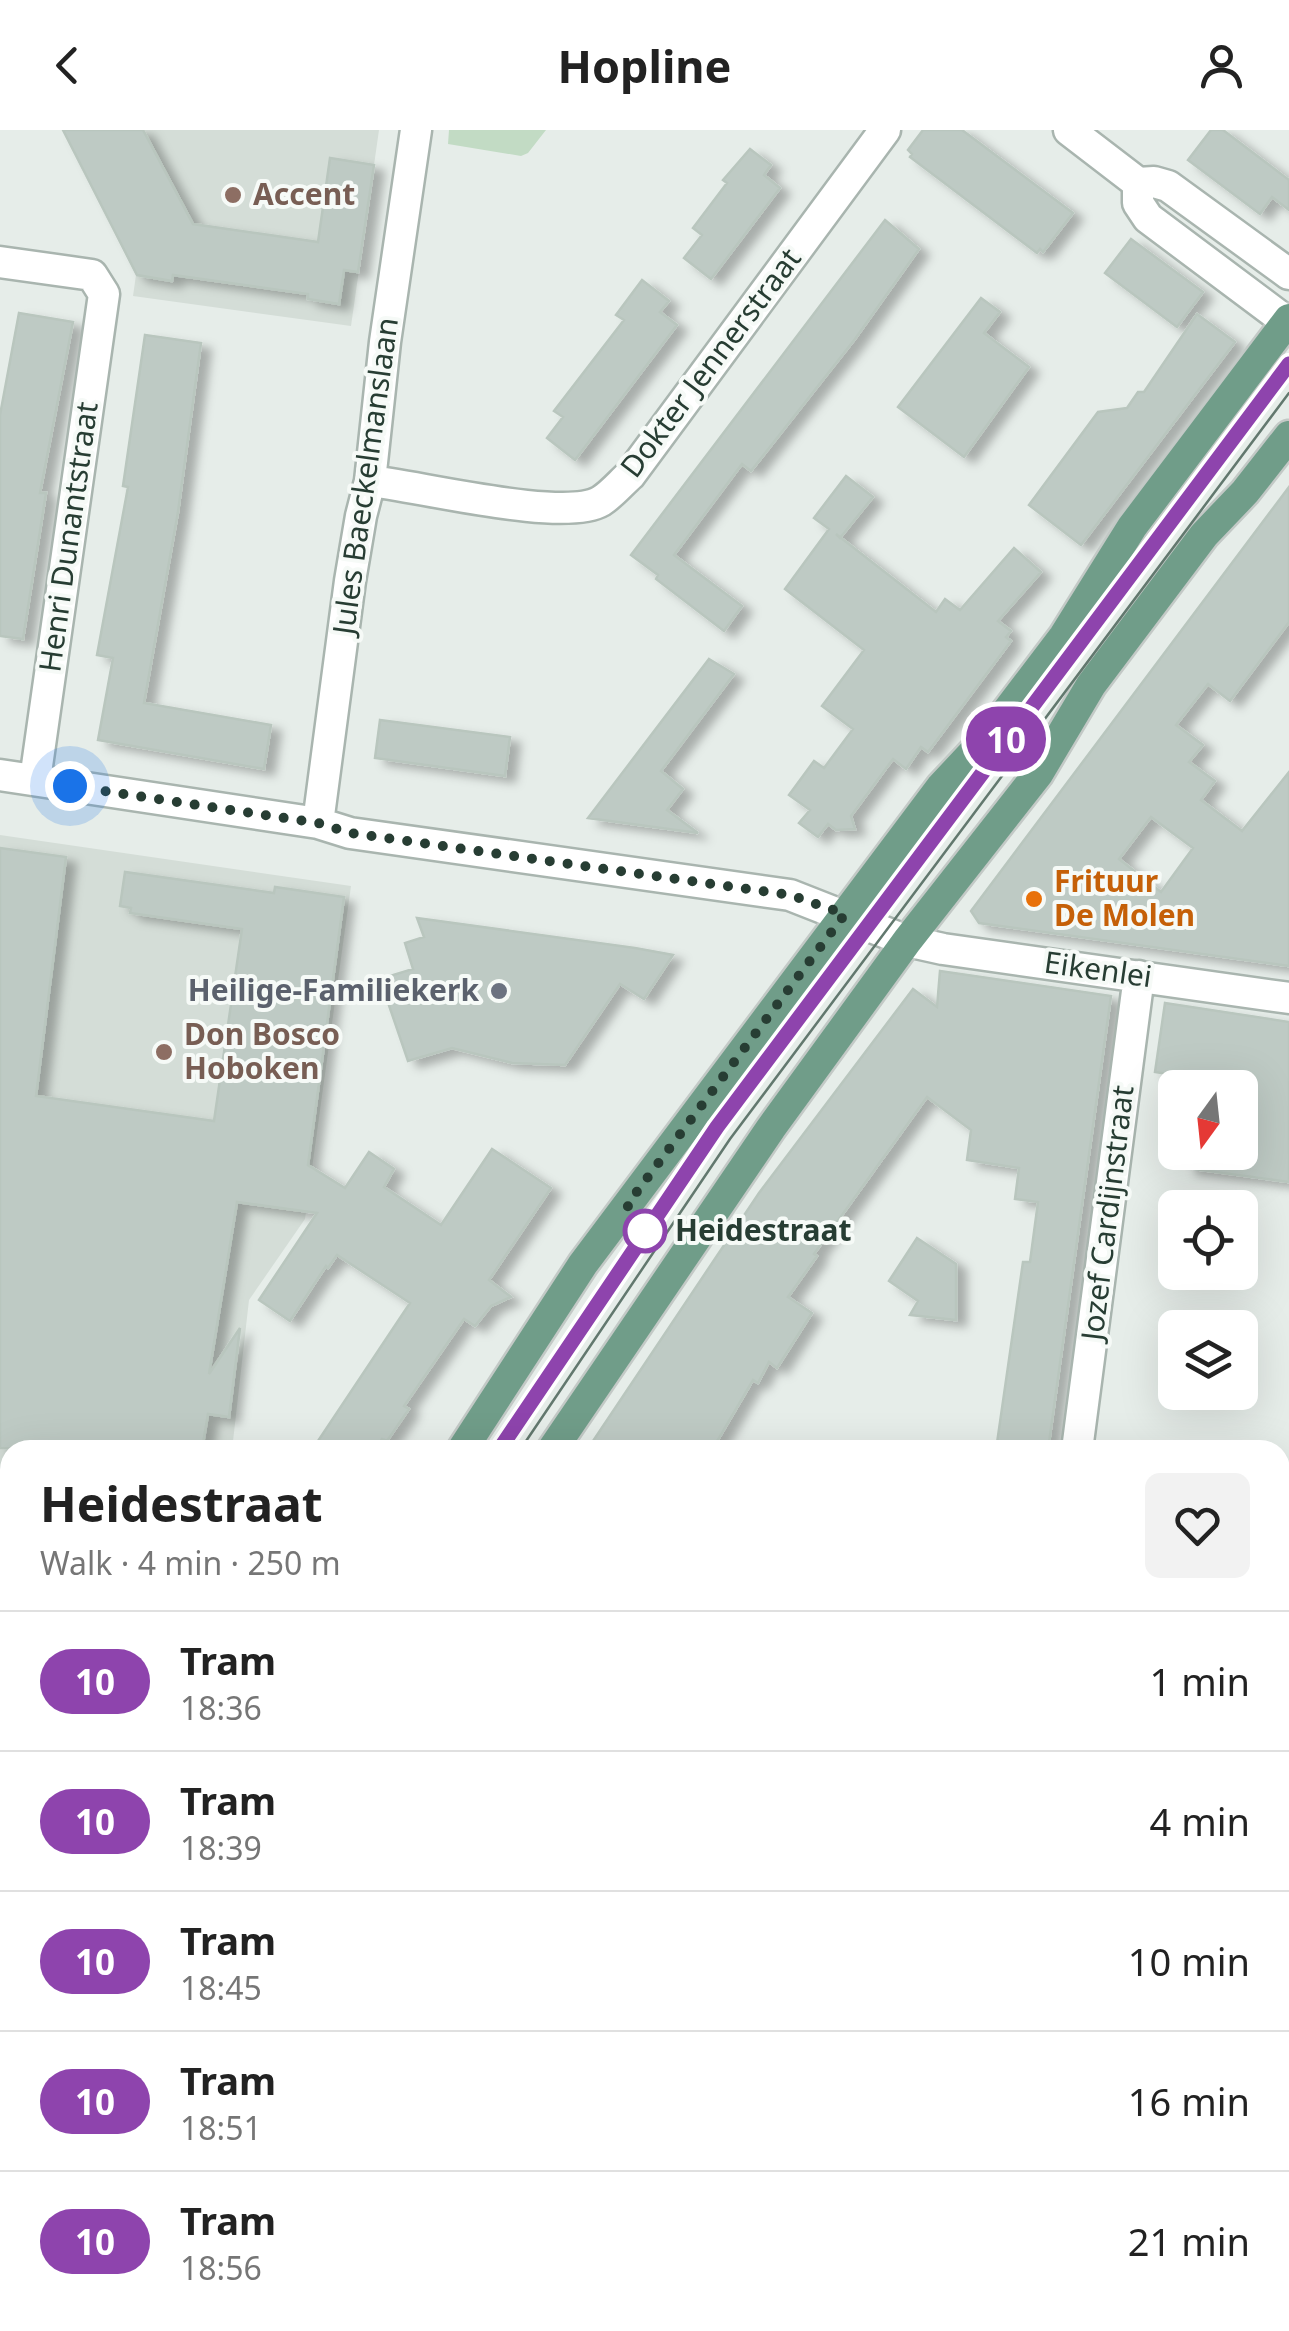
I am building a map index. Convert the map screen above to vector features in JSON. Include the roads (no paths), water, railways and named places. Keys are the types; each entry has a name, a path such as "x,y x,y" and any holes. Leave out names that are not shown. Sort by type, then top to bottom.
{"main road":[{"path":"469,1440 583,1264 941,787 985,740 1064,636 1132,527 1288,321"},
{"path":"559,1440 771,1128 907,941 1038,774 1075,708 1204,535 1289,436"}],"street":[{"name":"Jules Baeckelmanslaan","path":"318,823 353,565 370,482 416,130"},
{"name":"Dokter Jennerstraat","path":"370,482 567,509 599,502 630,475 885,130"},
{"path":"1069,130 1138,183 1168,186 1289,274"},
{"path":"1138,183 1138,203 1148,218 1288,321"},
{"path":"1222,274 1244,240"},
{"name":"Henri Dunantstraat","path":"0,262 92,275 104,294 35,780"},
{"name":"Eikenlei","path":"0,775 318,823 350,833 790,895 907,941 1289,998"},
{"name":"Jozef Cardijnstraat","path":"1077,1440 1138,976"}],"tram line":[{"path":"506,1440 717,1127 1289,364"},
{"name":"10","path":"506,1440 717,1127 1289,364"},
{"path":"527,1440 730,1139 1289,393"}],"place":[{"name":"Accent","path":"233,195"},
{"name":"Frituur De Molen","path":"1034,899"},
{"name":"Heilige-Familiekerk","path":"499,991"},
{"name":"Don Bosco Hoboken","path":"164,1052"},
{"name":"Heidestraat","path":"645,1231"}]}
